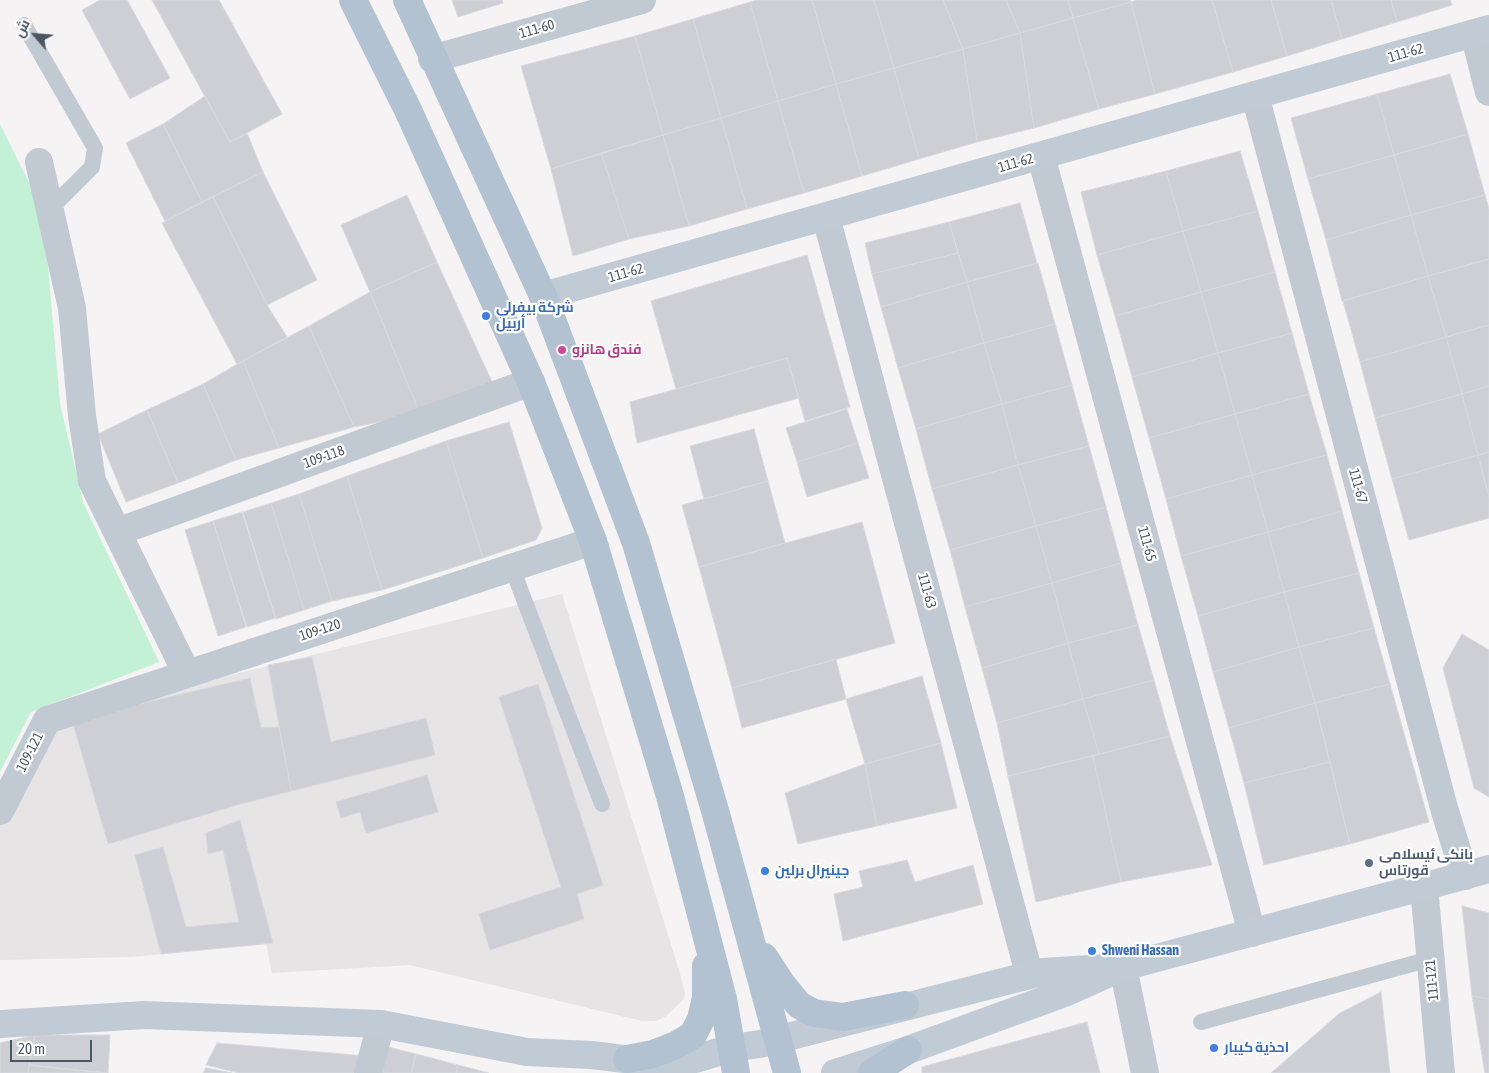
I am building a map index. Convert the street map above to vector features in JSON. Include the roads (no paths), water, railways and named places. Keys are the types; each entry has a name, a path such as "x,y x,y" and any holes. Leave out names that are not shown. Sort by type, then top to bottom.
{"main road":[{"path":"353,0 408,110 531,382 593,541 670,796 724,999 734,1060"},
{"path":"407,0 543,296 636,543 750,936 769,1042 786,1073"},
{"name":"111-62","path":"543,296 1481,31"},
{"path":"835,1073 908,1050 1067,992 1123,967 1477,872"},
{"path":"627,1059 654,1054 676,1045 693,1035 701,1019 706,998 707,967 700,912"},
{"path":"750,936 781,983 799,1005 814,1013 843,1017 905,1005"},
{"path":"0,1024 144,1014 381,1024 527,1052 592,1054 655,1063 695,1059 734,1060 769,1042 905,1005 1042,972 1123,967"},
{"path":"872,1073 908,1050"},
{"path":"527,1052 583,1073"}],"street":[{"name":"111-60","path":"432,58 642,0"},
{"path":"1481,31 1489,92"},
{"name":"111-67","path":"1255,95 1439,789 1477,872"},
{"name":"111-65","path":"1041,156 1252,932"},
{"path":"39,162 72,308 82,416 92,481 187,674"},
{"name":"111-63","path":"826,216 1027,966"},
{"name":"109-118","path":"117,532 531,382"},
{"name":"109-120","path":"47,720 593,541"},
{"name":"109-121","path":"0,811 47,720"},
{"name":"111-121","path":"1424,887 1440,1073"},
{"path":"1123,967 1145,1073"},
{"path":"368,1073 381,1024"}],"lane":[{"path":"24,25 95,148 92,167 50,209"},
{"path":"512,568 602,804"},
{"path":"1201,1022 1430,959"}],"place":[{"name":"شركة بيفرلي أربيل","path":"486,316"},
{"name":"فندق هانزو","path":"562,350"},
{"name":"بانکی ئیسلامی قورتاس","path":"1369,863"},
{"name":"جينيرال برلين","path":"765,871"},
{"name":"Shweni Hassan","path":"1092,951"},
{"name":"احذية كيبار","path":"1214,1048"}]}
